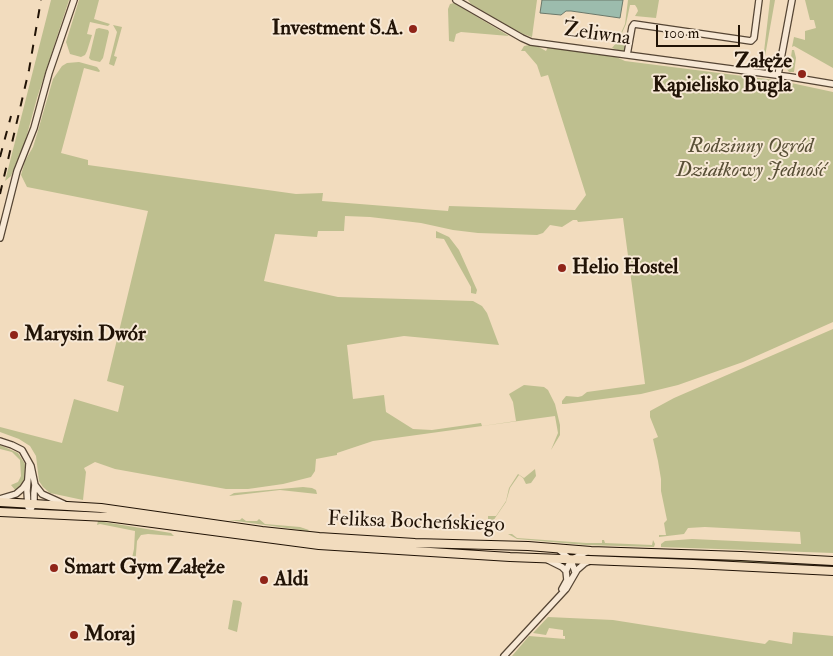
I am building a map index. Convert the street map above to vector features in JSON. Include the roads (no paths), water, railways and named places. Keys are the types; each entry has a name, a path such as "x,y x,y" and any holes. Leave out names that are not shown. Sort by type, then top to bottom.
{"main road":[{"name":"Feliksa Bocheńskiego","path":"0,500 101,508 262,531 319,537 833,561"},
{"name":"Feliksa Bocheńskiego","path":"0,512 124,518 261,538 319,544 546,559 833,571"}],"street":[{"path":"0,238 17,171 34,128 49,73 74,0"},
{"name":"Żeliwna","path":"456,0 531,42 833,84"},
{"path":"627,55 634,24 751,41 754,38 759,0"},
{"path":"778,75 792,0"},
{"path":"0,441 22,450 33,471 35,485 29,513"},
{"path":"29,462 28,480 31,503"},
{"path":"0,500 16,494 28,480"},
{"path":"35,485 42,494 66,505"},
{"path":"556,547 571,560 575,572"},
{"path":"558,596 566,580 566,571 571,560 590,550"},
{"path":"546,559 557,563 566,571"},
{"path":"504,656 569,585 580,566 590,561"}],"railway":[{"path":"0,194 29,70 41,0"},
{"path":"0,157 11,116"}],"place":[{"name":"Investment S.A.","path":"413,29"},
{"name":"Załęże Kąpielisko Bugla","path":"802,74"},
{"name":"Helio Hostel","path":"562,268"},
{"name":"Marysin Dwór","path":"14,335"},
{"name":"Smart Gym Załęże","path":"54,568"},
{"name":"Aldi","path":"264,580"},
{"name":"Moraj","path":"74,635"}],"park label":[{"name":"Rodzinny Ogród Działkowy Jedność","path":"751,159"}]}
